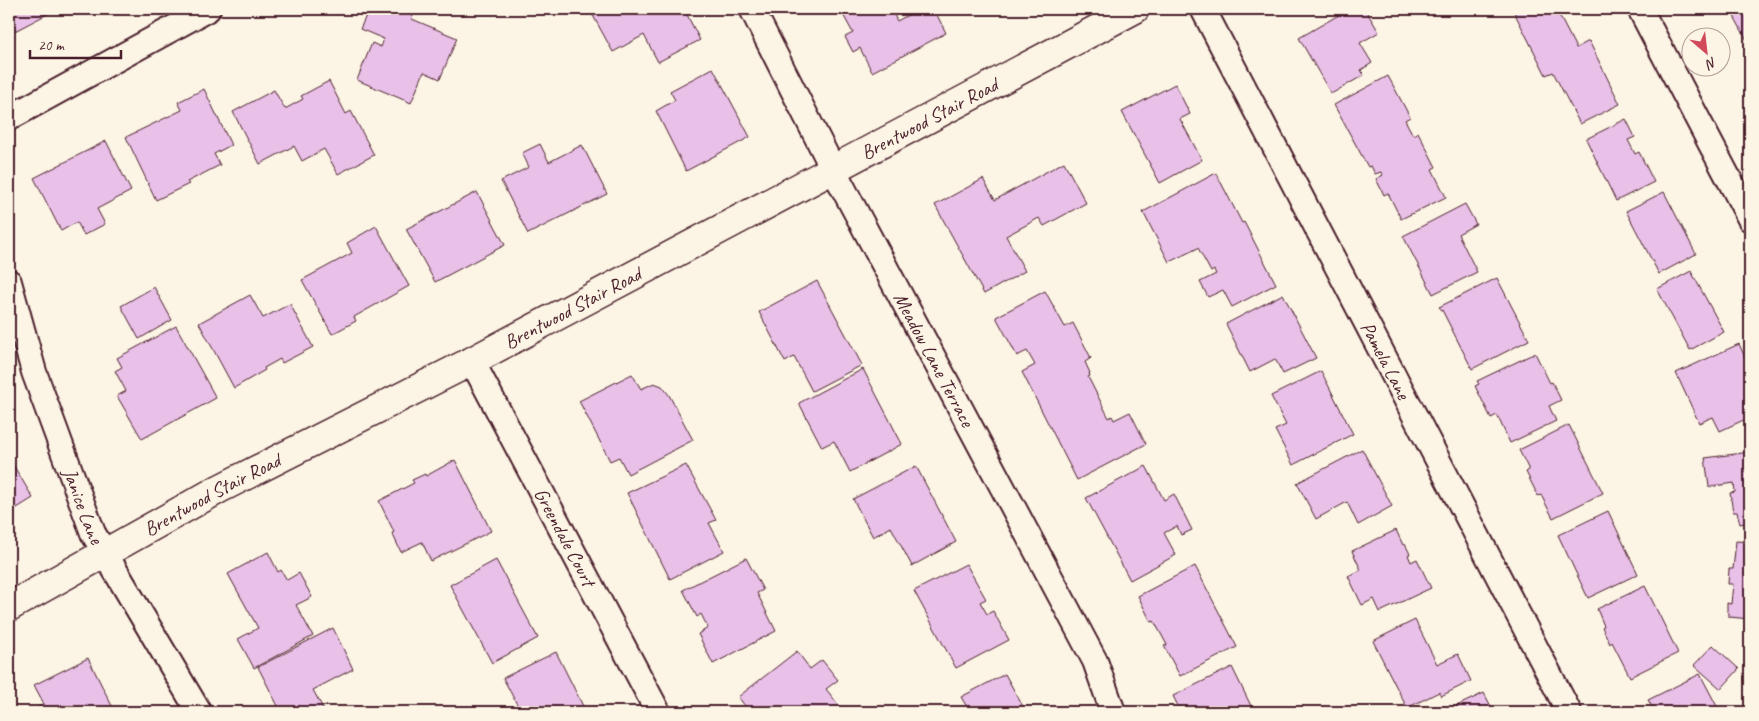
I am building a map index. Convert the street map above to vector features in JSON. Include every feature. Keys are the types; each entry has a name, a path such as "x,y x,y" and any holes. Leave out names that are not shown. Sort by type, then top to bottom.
{"main road":[{"name":"Brentwood Stair Road","path":"9,607 219,489 472,361 1135,9"}],"street":[{"path":"9,118 208,9"},
{"name":"Meadow Lane Terrace","path":"752,9 834,169 1095,661 1113,712"},
{"name":"Pamela Lane","path":"1204,9 1569,712"},
{"path":"1640,9 1750,219"},
{"name":"Janice Lane","path":"9,282 34,372 94,533 199,712"},
{"name":"Greendale Court","path":"472,361 658,712"}],"building":[{"path":"9,9 57,9 9,34"},
{"path":"369,9 397,9 413,15 412,19 457,38 440,79 424,72 411,103 357,80 372,43 381,47 384,39 360,29"},
{"path":"596,9 684,9 700,40 658,62 644,35 613,52 591,12"},
{"path":"840,9 891,9 897,21 919,9 934,9 946,33 872,72 860,48 853,52 845,37 853,33"},
{"path":"1349,9 1365,9 1379,32 1360,43 1372,63 1361,70 1364,75 1331,94 1299,38"},
{"path":"1519,9 1556,9 1576,48 1589,41 1620,104 1580,124 1553,72 1546,75 1514,12"},
{"path":"1730,9 1750,9 1750,41 1748,42"},
{"path":"713,68 750,137 686,171 656,111 675,100 670,91"},
{"path":"1388,76 1410,117 1405,120 1413,135 1418,132 1436,167 1432,169 1446,197 1401,219 1388,193 1384,195 1376,179 1383,175 1381,172 1375,174 1371,166 1368,167 1334,105"},
{"path":"329,81 346,114 351,111 374,155 338,174 324,149 302,161 294,146 260,164 233,112 274,90 285,109 303,99 301,96"},
{"path":"1175,84 1190,114 1180,119 1202,160 1160,183 1122,112"},
{"path":"204,89 231,145 214,154 220,165 187,182 189,184 156,200 126,137 182,110 178,102"},
{"path":"1626,119 1635,137 1628,140 1635,154 1639,152 1654,182 1616,201 1586,139"},
{"path":"106,141 131,191 97,209 105,224 84,235 77,222 61,231 34,178"},
{"path":"540,144 549,162 582,145 607,194 528,234 501,181 529,167 522,153"},
{"path":"1064,162 1086,203 1044,226 1039,218 1006,236 1025,271 984,294 935,205 983,179 995,200"},
{"path":"1216,173 1276,284 1232,307 1223,290 1208,297 1200,282 1216,274 1214,270 1211,272 1198,248 1169,262 1143,212"},
{"path":"477,192 505,245 435,282 406,229"},
{"path":"1664,192 1696,254 1659,274 1626,211"},
{"path":"1465,204 1476,224 1458,234 1477,272 1433,294 1403,236"},
{"path":"376,226 409,286 354,317 356,321 332,334 302,280 352,253 347,243"},
{"path":"1691,271 1724,332 1690,350 1657,289"},
{"path":"1497,278 1529,340 1472,369 1439,307"},
{"path":"817,281 862,365 812,391 794,357 785,362 759,312"},
{"path":"154,287 172,320 139,339 121,306"},
{"path":"1045,291 1065,327 1073,323 1091,358 1085,362 1090,373 1088,377 1109,418 1112,416 1114,420 1130,412 1146,444 1077,480 1022,372 1035,365 1027,351 1017,356 996,317"},
{"path":"1283,294 1316,358 1283,374 1275,359 1250,372 1226,324"},
{"path":"250,295 263,318 290,304 313,347 282,363 280,359 234,388 199,323"},
{"path":"176,326 216,398 142,439 117,396 126,391 115,371 122,367 117,358"},
{"path":"1739,344 1750,368 1750,417 1720,431 1713,417 1699,423 1676,373"},
{"path":"1535,353 1561,400 1549,406 1556,421 1510,443 1497,415 1491,418 1475,386 1479,384 1477,381"},
{"path":"863,369 902,444 850,472 834,441 822,447 799,403"},
{"path":"1321,371 1353,434 1293,465 1275,430 1286,425 1271,396"},
{"path":"632,374 641,389 654,383 662,386 669,395 693,440 628,474 619,457 610,461 579,401"},
{"path":"1569,425 1603,493 1553,518 1541,495 1538,496 1526,472 1529,470 1519,450"},
{"path":"1362,449 1392,506 1358,525 1347,502 1316,519 1297,483"},
{"path":"1750,452 1750,522 1740,524 1737,512 1733,512 1730,493 1735,492 1734,483 1709,487 1705,458"},
{"path":"9,458 33,498 9,513"},
{"path":"455,460 491,531 431,561 422,542 401,552 379,501 414,483 412,480 425,474 426,476"},
{"path":"686,465 716,520 709,523 724,551 670,579 627,493"},
{"path":"916,466 956,542 912,566 891,527 873,537 853,499"},
{"path":"1146,466 1164,500 1174,494 1192,530 1181,535 1177,526 1164,533 1176,555 1130,580 1086,498"},
{"path":"1608,511 1638,574 1588,598 1558,535"},
{"path":"1396,530 1403,545 1405,544 1410,554 1408,555 1411,562 1417,559 1431,588 1380,612 1374,599 1362,605 1348,576 1361,570 1352,551"},
{"path":"1736,541 1750,542 1750,619 1729,617 1727,612 1727,603 1731,604 1733,584 1728,584 1729,569 1733,569"},
{"path":"268,552 278,572 281,570 287,580 299,573 312,597 296,605 313,636 254,668 238,639 258,628 228,574"},
{"path":"746,558 763,590 757,593 776,631 713,664 698,634 708,628 701,614 697,617 683,590"},
{"path":"496,560 538,638 492,663 450,585"},
{"path":"966,564 986,599 980,602 987,614 993,611 1009,640 956,668 914,591"},
{"path":"1195,566 1237,647 1180,676 1164,646 1167,645 1154,621 1151,622 1138,596"},
{"path":"1645,586 1678,653 1630,677 1612,642 1610,644 1602,627 1604,626 1597,609"},
{"path":"1415,620 1437,664 1458,654 1471,681 1441,696 1439,692 1407,708 1373,641"},
{"path":"333,628 353,669 313,690 325,712 281,712 258,667"},
{"path":"1713,645 1739,669 1721,689 1694,665"},
{"path":"797,651 810,669 822,660 838,680 826,689 844,712 776,712 774,710 772,712 750,712 738,697"},
{"path":"556,652 586,712 521,712 503,678"},
{"path":"88,658 115,712 39,712 37,708 44,704 34,685"},
{"path":"1232,667 1254,712 1181,712 1173,696"},
{"path":"1005,674 1026,712 970,712 961,697"},
{"path":"1700,674 1720,712 1655,712 1648,700"},
{"path":"1484,693 1494,712 1444,712"}]}
